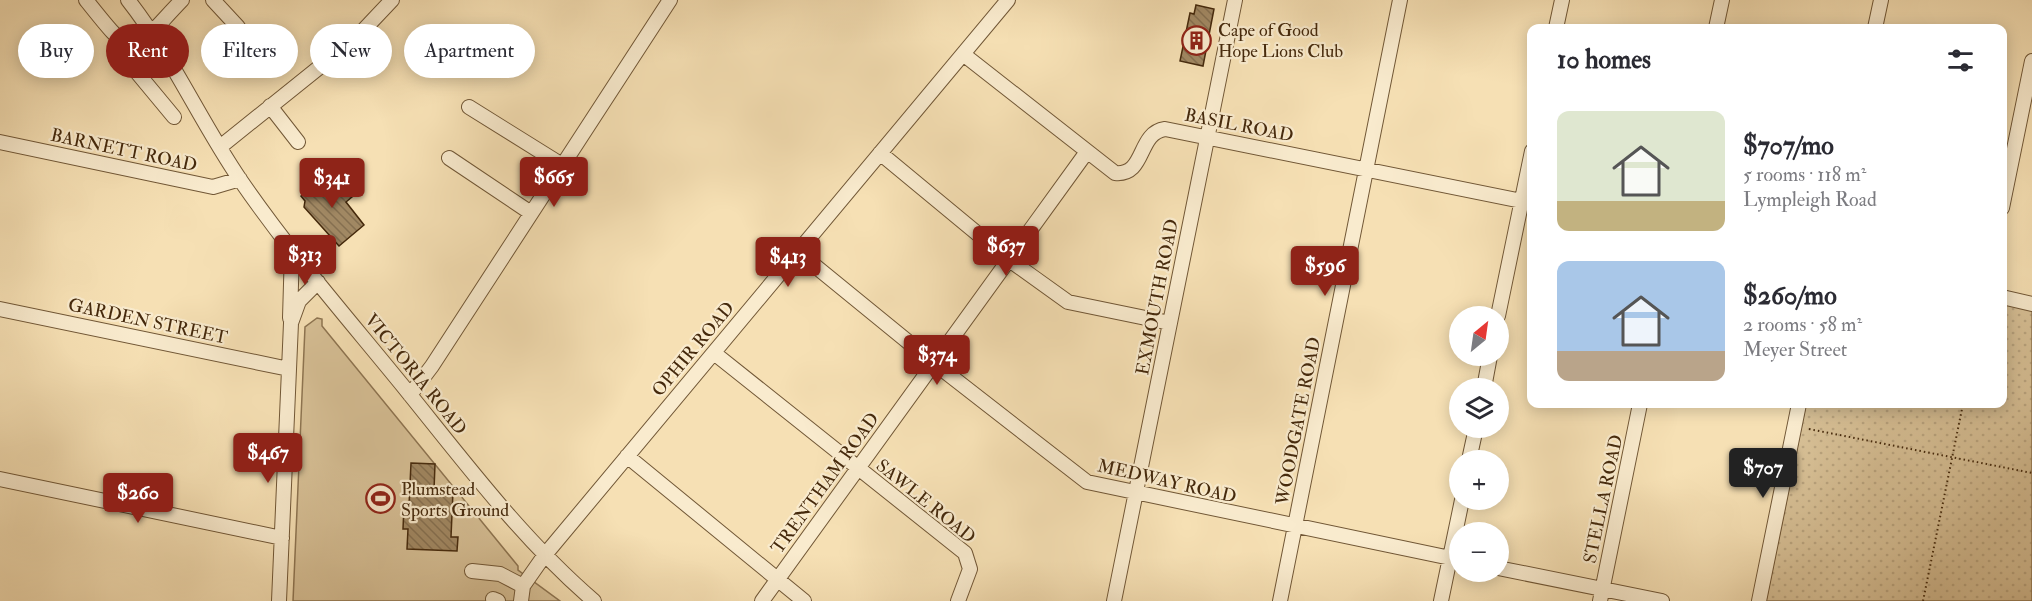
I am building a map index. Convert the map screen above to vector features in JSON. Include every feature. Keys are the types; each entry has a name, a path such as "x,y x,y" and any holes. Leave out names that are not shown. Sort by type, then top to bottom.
{"street":[{"path":"86,0 106,24"},
{"path":"159,24 182,0"},
{"path":"213,0 235,24"},
{"path":"220,147 357,37 392,0"},
{"path":"410,395 432,366 670,0"},
{"name":"OPHIR ROAD","path":"523,586 544,556 1008,0"},
{"name":"EXMOUTH ROAD","path":"1114,601 1235,0"},
{"name":"WOODGATE ROAD","path":"1280,601 1401,0"},
{"path":"1557,24 1562,0"},
{"path":"1717,24 1722,0"},
{"path":"1876,24 1881,0"},
{"name":"VICTORIA ROAD","path":"131,4 145,24"},
{"name":"BASIL ROAD","path":"963,54 1110,171 1120,173 1134,167 1149,137 1156,131 1165,129 1526,202"},
{"path":"2007,184 2032,61"},
{"path":"142,78 174,117"},
{"name":"VICTORIA ROAD","path":"178,78 240,179 292,250 544,556 594,601"},
{"path":"270,106 298,142"},
{"path":"469,107 562,165"},
{"name":"BARNETT ROAD","path":"0,142 213,187 240,179"},
{"path":"880,153 1008,259 1068,302 1170,323"},
{"name":"TRENTHAM ROAD","path":"762,601 1086,153"},
{"path":"449,158 531,213"},
{"path":"1500,306 1526,202"},
{"path":"279,601 292,250"},
{"name":"MEDWAY ROAD","path":"798,252 934,363 1081,478 1095,486 1449,558"},
{"path":"291,323 299,301 318,282"},
{"path":"2007,298 2032,304"},
{"name":"GARDEN STREET","path":"0,309 289,369"},
{"name":"SAWLE ROAD","path":"714,353 968,557 970,569 958,601"},
{"name":"STELLA ROAD","path":"1601,595 1639,408"},
{"path":"1759,601 1798,408"},
{"path":"627,456 804,601"},
{"path":"0,479 282,538"},
{"path":"472,571 500,574 523,586 521,601"},
{"path":"1509,571 1601,595 1662,601"},
{"path":"1441,601 1449,577"}],"path":[{"path":"1923,601 1962,408"},
{"path":"1794,426 2032,473"}],"shaded area":[{"path":"2007,305 2032,310 2032,601 1766,601 1805,408 2007,408"},
{"name":"Plumstead Sports Ground","path":"317,318 322,319 322,326 518,566 518,570 560,601 293,601 305,327"}],"building":[{"name":"Cape of Good Hope Lions Club","path":"1196,5 1214,9 1203,66 1180,61 1190,13 1194,14"},
{"path":"330,172 352,197 346,202 364,225 339,246 304,207 305,201 301,196"},
{"path":"411,463 435,464 434,490 453,491 451,537 458,537 457,551 407,549 408,529 403,529 404,506 409,506"}],"place":[{"name":"Cape of Good Hope Lions Club","path":"1197,40"},
{"name":"Plumstead Sports Ground","path":"380,499"}]}
